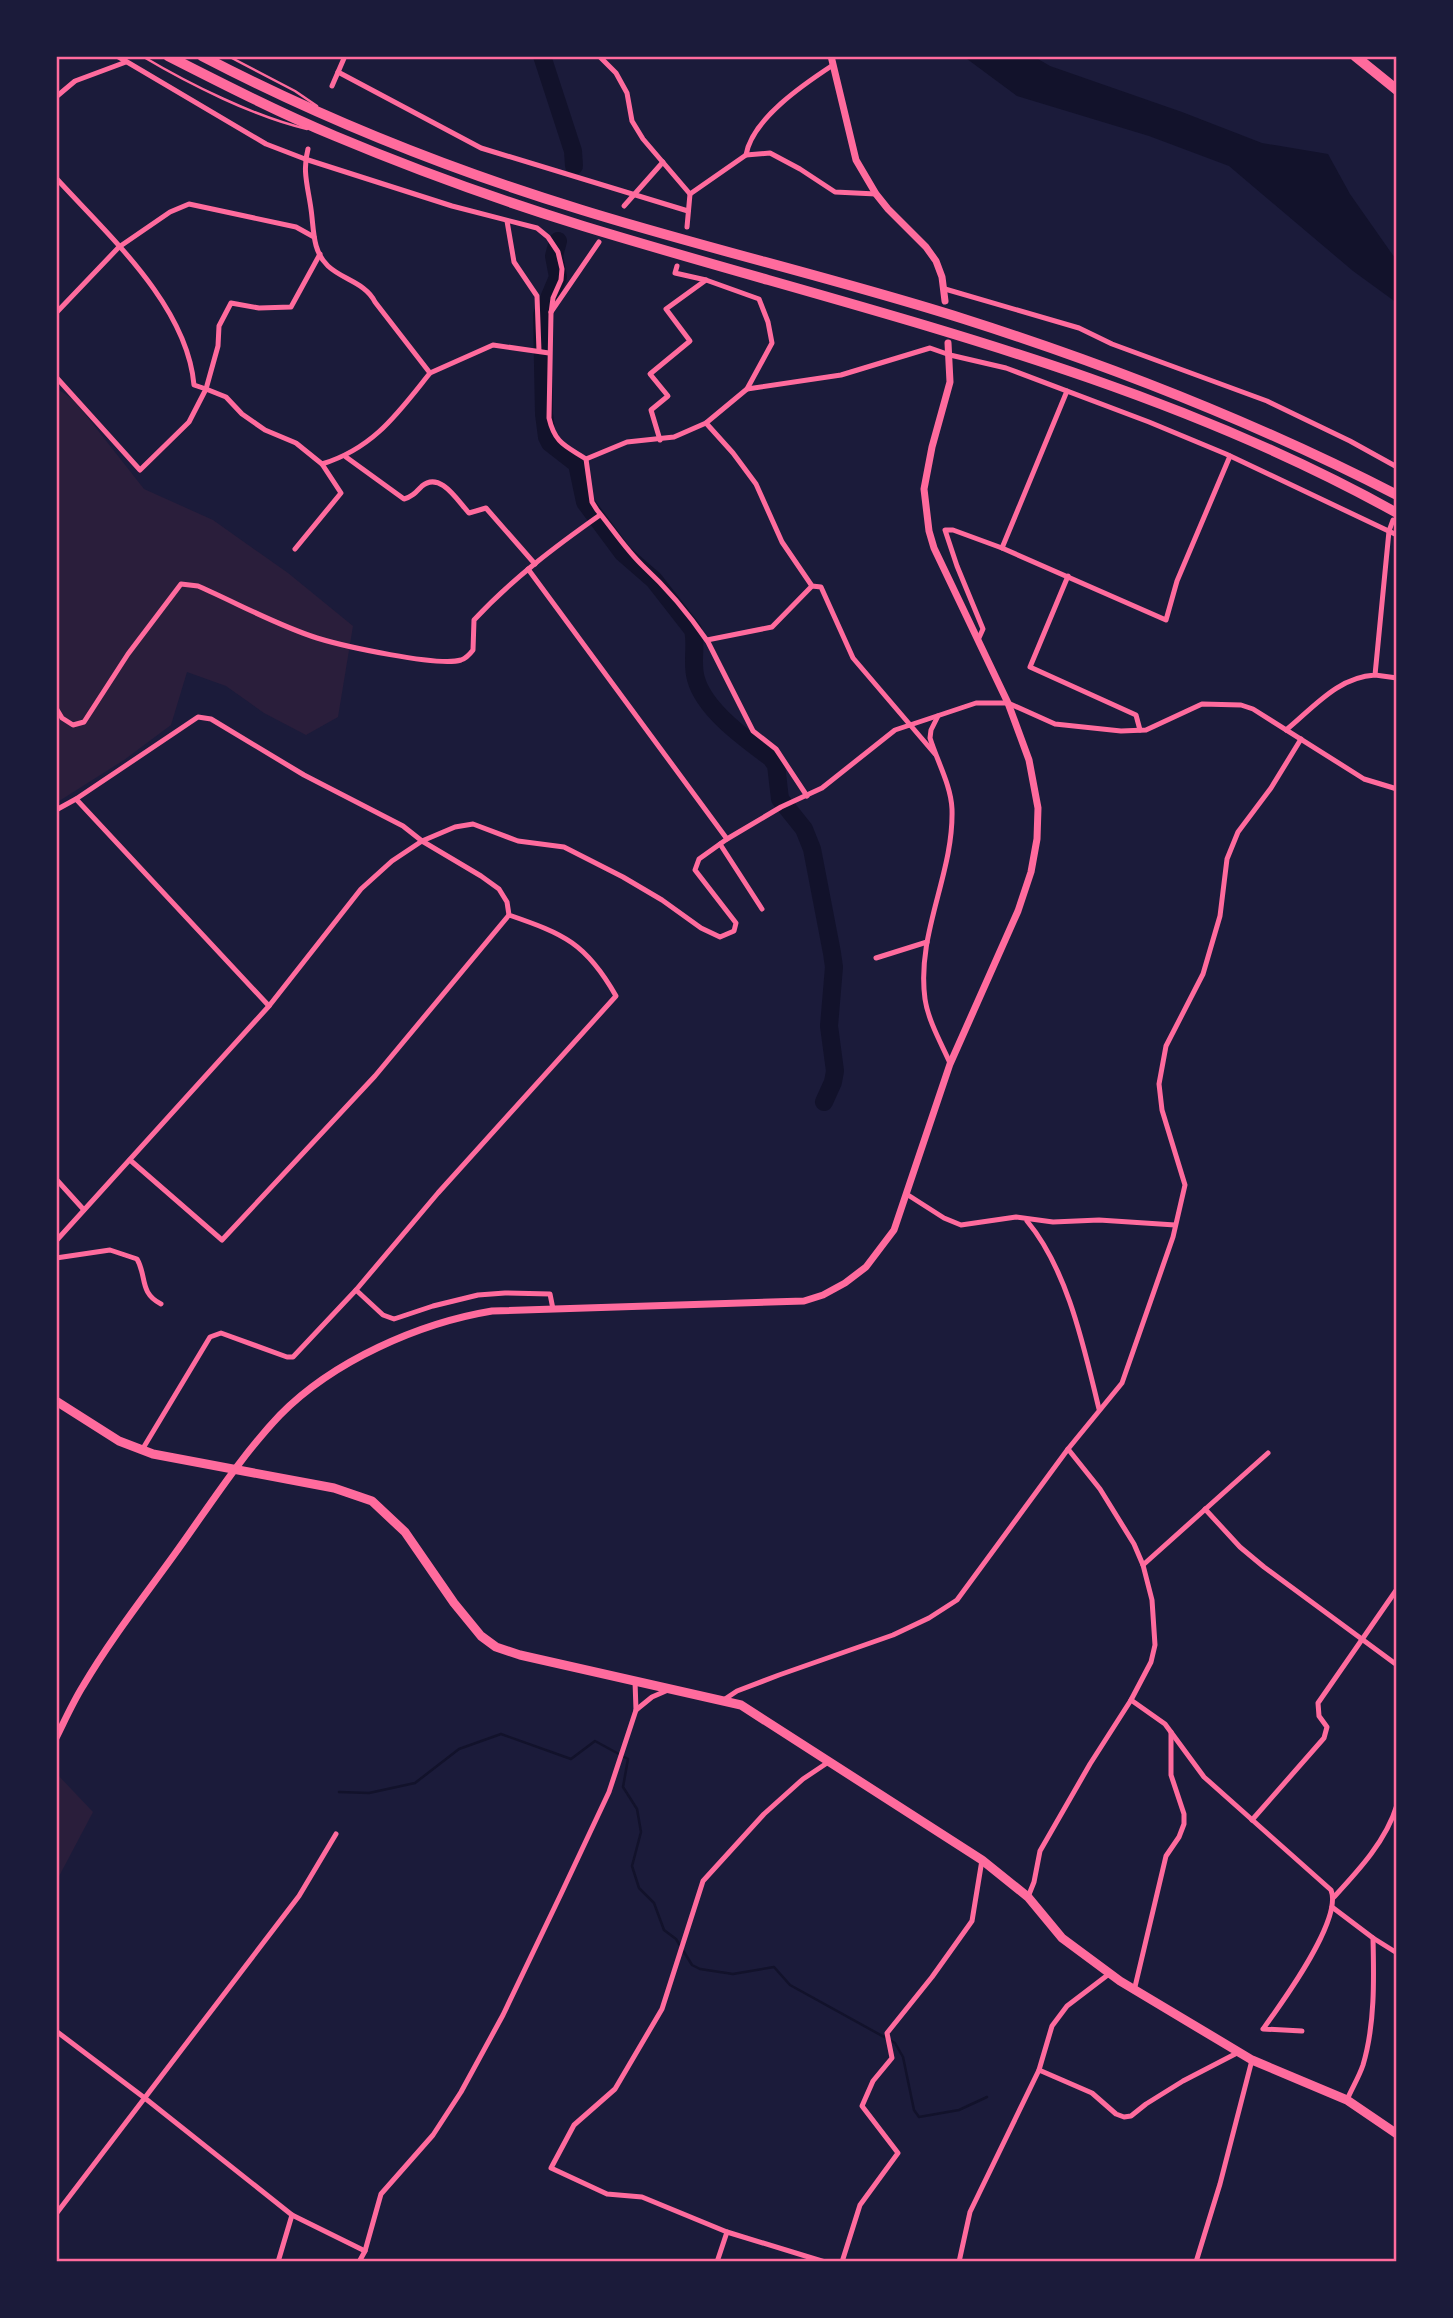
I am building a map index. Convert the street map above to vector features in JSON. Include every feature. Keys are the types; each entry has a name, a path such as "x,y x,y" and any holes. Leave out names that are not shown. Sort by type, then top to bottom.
{"highway":[{"path":"168,56 334,136 455,183 582,226 876,309 1085,376 1168,406 1332,479 1395,517"},
{"path":"202,56 339,121 456,169 563,204 961,318 1087,360 1248,423 1397,495"},
{"path":"1355,56 1397,90"}],"main road":[{"path":"56,1401 103,1432 153,1454 334,1488 372,1501 405,1532 461,1611 481,1636 496,1647 520,1656 724,1699 741,1705 772,1722 982,1860 1028,1897 1062,1938 1134,1991 1252,2060 1347,2100 1397,2134"}],"street":[{"path":"117,56 267,144 305,159 452,206 537,228 548,237 558,252 562,269 561,280 553,298 550,321 550,418 558,442 586,459"},
{"path":"332,86 345,56"},
{"path":"599,56 616,73 627,93 632,121 643,139 690,194 687,227"},
{"path":"831,56 856,160 876,194 936,261 945,289 945,300"},
{"path":"56,97 75,81 126,62"},
{"path":"746,155 748,145 773,111 811,79 833,65"},
{"path":"338,72 481,148 688,211"},
{"path":"468,153 471,143"},
{"path":"308,149 304,175 314,237 320,254 328,266 370,292 430,373"},
{"path":"690,194 746,155 770,153 835,192 876,194"},
{"path":"624,206 663,162"},
{"path":"56,178 166,304 183,336 194,385 226,397 253,422 275,436 296,443 322,464 341,493 295,548"},
{"path":"452,206 455,198"},
{"path":"56,313 119,247 170,212 190,204 296,227 314,237"},
{"path":"507,221 514,262 537,296 539,351"},
{"path":"551,313 599,242"},
{"path":"56,377 140,470 189,422 206,389 218,346 219,326 232,303 259,308 292,307 320,254"},
{"path":"586,459 627,442 674,437 706,423 747,389 772,343 763,305 759,299 675,273 677,267"},
{"path":"660,440 651,410 668,396 650,374 690,341 666,309 706,281"},
{"path":"945,289 1079,328 1112,344 1267,401 1397,467"},
{"path":"538,328 550,321"},
{"path":"56,1738 82,1686 237,1468 279,1416 331,1374 416,1331 459,1317 492,1311 804,1301 823,1295 845,1283 866,1266 894,1230 950,1064 1018,911 1031,872 1037,839 1038,808 1033,773 1007,703 934,548 925,507 926,474 950,382 948,343"},
{"path":"322,464 346,457 366,444 397,414 430,373 493,345 549,352"},
{"path":"747,389 841,375 930,348 1006,368 1149,422 1230,456 1397,535"},
{"path":"1002,548 1067,391"},
{"path":"706,423 757,484 782,542 812,586 821,587 853,658 935,754"},
{"path":"978,640 983,629 945,530 953,530 1002,548 1166,620 1177,581 1230,456"},
{"path":"346,457 404,499 410,498 425,484 433,481 440,482 469,513 486,508 535,564"},
{"path":"586,459 592,502 643,566 654,574 676,599 707,640 753,731 776,749 807,796"},
{"path":"56,708 62,718 73,725 85,722 128,654 180,584 198,586 316,638 372,651 447,662 465,658 474,650 474,620 494,598 600,514"},
{"path":"1375,675 1389,531 1395,517"},
{"path":"528,569 727,839"},
{"path":"1068,576 1030,667 1136,715 1140,730"},
{"path":"707,640 772,627 812,586"},
{"path":"1286,730 1336,686 1361,676 1397,678"},
{"path":"56,1241 269,1006 360,889 392,861 422,841 455,827 473,824 518,841 564,847 623,877 662,900 701,929 720,937 734,930 736,923 695,870 699,859 781,807 822,788 895,730 976,703 1007,703 1055,724 1121,732 1146,730 1202,704 1241,705 1252,709 1364,779 1397,789"},
{"path":"939,716 931,730 930,738 950,799 951,840 928,929 925,1001 950,1064"},
{"path":"56,810 198,717 211,719 303,775 403,826 422,841 499,889 507,902 509,915 374,1076 222,1240 130,1160"},
{"path":"724,1699 737,1691 779,1675 892,1635 929,1618 957,1600 1068,1449 1122,1383 1175,1225 1185,1185 1162,1110 1159,1084 1166,1046 1203,974 1220,916 1227,859 1238,832 1271,788 1301,739"},
{"path":"76,799 269,1006"},
{"path":"720,844 762,909"},
{"path":"142,1450 210,1337 221,1333 293,1357 356,1290 438,1193 616,996 605,976 575,944 554,931 509,915"},
{"path":"877,958 927,942"},
{"path":"56,1179 84,1210"},
{"path":"908,1195 944,1218 961,1225 1016,1217 1027,1220 1099,1220 1175,1225"},
{"path":"1027,1220 1038,1233 1052,1259 1070,1304 1099,1409"},
{"path":"56,1258 110,1250 137,1259 144,1286 152,1300 161,1304"},
{"path":"356,1290 383,1315 394,1319 478,1295 505,1293 550,1294 553,1309"},
{"path":"1028,1897 1040,1851 1131,1700 1151,1662 1155,1644 1152,1600 1143,1566 1118,1516 1068,1449"},
{"path":"1143,1566 1268,1453"},
{"path":"1205,1509 1240,1547 1397,1665"},
{"path":"1252,1820 1324,1738 1327,1727 1319,1716 1318,1703 1397,1589"},
{"path":"359,2262 365,2252 381,2194 433,2136 461,2092 503,2015 609,1792 636,1710 635,1680"},
{"path":"636,1710 652,1697 670,1689"},
{"path":"1131,1700 1165,1724 1204,1777 1331,1890 1334,1897"},
{"path":"1134,1991 1166,1856 1184,1824 1184,1814 1171,1774 1171,1732"},
{"path":"825,2262 727,2232 642,2197 607,2194 551,2168 574,2125 615,2089 662,2009 703,1881 764,1814 803,1779 830,1761"},
{"path":"1302,2031 1263,2029 1299,1979 1322,1934 1334,1897 1367,1862 1397,1805"},
{"path":"56,2214 299,1896 336,1834"},
{"path":"842,2262 860,2205 898,2153 862,2106 873,2081 892,2058 887,2033 972,1921 982,1860"},
{"path":"1332,1907 1397,1953"},
{"path":"1347,2100 1362,2067 1367,2048 1373,1987 1373,1938"},
{"path":"959,2262 970,2212 1039,2070 1052,2026 1068,2006 1109,1974"},
{"path":"56,2031 292,2215 365,2252"},
{"path":"1039,2070 1093,2093 1116,2114 1124,2117 1131,2116 1183,2081 1239,2052"},
{"path":"1196,2262 1220,2184 1252,2060"},
{"path":"278,2262 292,2215"},
{"path":"717,2262 727,2232"}],"lane":[{"path":"142,56 287,125 334,136"},
{"path":"228,56 295,91 339,121"}],"shaded area":[{"path":"963,56 1033,56 1050,66 1262,143 1328,154 1350,194 1397,261 1397,303 1353,271 1229,166 1149,136 1017,96"},
{"path":"56,388 74,400 144,489 213,520 288,573 353,626 338,717 306,735 264,713 226,686 187,672 171,725 124,760 56,803"},
{"path":"56,1773 93,1812 56,1882"}],"waterway":[{"path":"542,56 573,151 574,166"},
{"path":"558,241 554,256 558,277 542,315 547,437 550,443 577,464 585,502 623,553 654,580 693,630 695,673 701,691 727,723 771,758 776,765 780,799 804,829 812,849 834,967 829,1026 835,1071 824,1102"},
{"path":"339,1792 369,1793 415,1783 459,1749 501,1734 571,1759 595,1741 628,1759 623,1787 637,1809 641,1832 632,1866 639,1888 654,1903 664,1930 676,1939 692,1965 700,1969 733,1974 774,1967 790,1985 895,2043 903,2057 914,2110 919,2117 959,2110 987,2097"}]}
